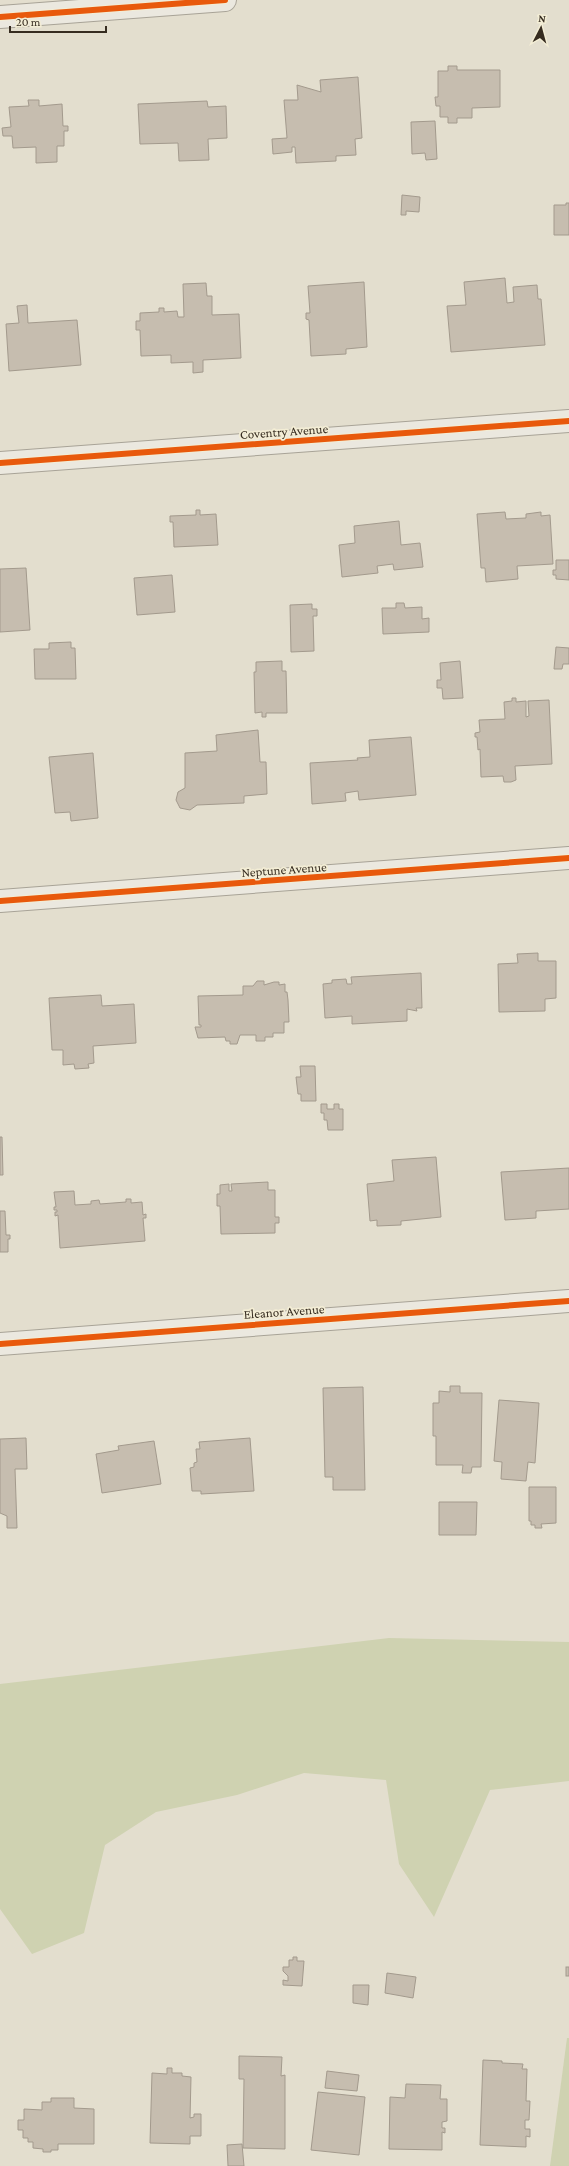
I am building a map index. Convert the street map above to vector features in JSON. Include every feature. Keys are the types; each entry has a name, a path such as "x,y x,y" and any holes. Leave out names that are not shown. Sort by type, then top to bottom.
{"street":[{"path":"0,17 225,0"},
{"name":"Coventry Avenue","path":"0,463 569,421"},
{"name":"Neptune Avenue","path":"0,901 569,858"},
{"name":"Eleanor Avenue","path":"0,1344 569,1301"}],"green space":[{"path":"389,1638 569,1642 569,1781 490,1790 434,1917 399,1864 386,1780 304,1773 237,1795 156,1812 105,1845 84,1933 32,1954 0,1909 0,1684"},
{"path":"567,2038 569,2038 569,2166 550,2166"}],"building":[{"path":"448,66 457,66 457,70 500,70 500,107 472,108 472,118 457,118 457,123 448,123 448,117 440,117 440,106 436,106 435,97 438,97 438,71 448,71"},
{"path":"358,77 362,138 355,139 356,155 336,156 336,161 296,163 295,147 292,147 292,152 273,154 272,139 287,138 284,100 298,100 297,85 321,92 320,80"},
{"path":"28,100 39,100 39,106 62,104 63,126 68,126 68,131 64,131 64,146 57,146 57,162 36,163 36,147 13,148 12,136 3,136 2,128 11,127 9,107 29,106"},
{"path":"207,101 208,107 226,106 227,138 208,139 209,160 179,161 178,143 140,144 138,104"},
{"path":"435,121 437,159 426,160 425,153 412,154 411,122"},
{"path":"402,195 420,197 419,212 406,211 406,215 401,215"},
{"path":"566,203 569,203 569,235 554,235 554,205 566,205"},
{"path":"505,278 507,303 514,302 513,287 537,285 538,299 541,299 545,345 451,352 447,306 466,305 464,282"},
{"path":"364,282 367,347 346,349 346,354 311,356 309,320 306,319 306,313 310,313 308,286"},
{"path":"206,283 207,296 212,296 212,315 239,314 241,358 203,360 203,372 193,373 193,362 171,363 171,355 141,356 140,330 136,330 136,321 140,321 140,313 159,312 159,308 164,308 164,312 177,311 178,317 184,317 183,284"},
{"path":"27,305 28,323 77,320 81,365 9,371 6,324 19,323 17,306"},
{"path":"196,510 200,510 200,515 216,514 218,545 174,547 173,522 170,522 170,516 196,515"},
{"path":"505,512 506,519 526,518 526,514 541,512 541,516 550,515 553,564 517,566 518,579 486,582 485,568 481,568 477,514"},
{"path":"399,521 401,545 420,543 423,567 394,570 393,564 377,566 378,573 342,577 339,545 355,543 354,526"},
{"path":"556,560 569,560 569,580 556,579 556,575 553,575 553,570 556,570"},
{"path":"26,568 30,630 0,632 0,569"},
{"path":"172,575 175,612 137,615 134,578"},
{"path":"396,603 404,603 405,608 422,607 422,619 429,618 429,632 383,634 382,608 396,608"},
{"path":"312,604 312,609 317,609 317,616 313,616 314,651 291,652 290,605"},
{"path":"71,642 71,648 75,648 76,679 35,679 34,649 49,649 49,643"},
{"path":"556,647 569,648 569,664 563,664 562,669 554,669"},
{"path":"282,661 282,671 286,671 287,713 266,713 266,717 262,717 262,712 255,713 254,672 256,672 256,662"},
{"path":"460,661 463,698 443,699 442,688 437,688 437,680 441,680 440,663"},
{"path":"512,698 516,698 516,702 526,701 526,717 529,716 528,701 549,700 552,764 515,766 516,780 511,782 504,782 503,776 481,777 480,749 478,750 477,737 475,737 475,733 480,732 479,720 505,719 504,702 512,701"},
{"path":"258,730 260,762 266,762 267,794 244,796 244,803 197,805 190,810 180,808 176,800 178,792 185,788 185,753 217,751 216,735"},
{"path":"411,737 416,795 359,800 358,791 345,793 346,801 312,804 310,763 358,760 357,758 370,757 369,740"},
{"path":"93,753 98,818 71,821 70,812 55,813 49,757"},
{"path":"538,953 538,961 556,961 556,998 545,999 545,1011 499,1012 498,964 518,963 517,954"},
{"path":"421,973 422,1008 416,1008 417,1011 407,1009 407,1021 352,1024 352,1016 325,1018 323,984 332,983 332,980 346,979 347,984 352,984 351,977"},
{"path":"257,981 264,981 264,985 274,982 279,982 279,985 285,984 285,992 287,992 288,1000 289,1022 284,1022 284,1033 273,1033 273,1037 265,1037 265,1041 256,1041 256,1035 240,1035 237,1044 230,1044 230,1041 226,1041 225,1037 198,1038 195,1027 201,1027 201,1025 199,1025 198,996 243,995 243,986 253,986"},
{"path":"101,995 102,1006 134,1004 136,1043 93,1046 94,1063 88,1064 89,1068 75,1069 74,1064 63,1065 63,1050 52,1050 49,998"},
{"path":"300,1066 315,1066 316,1101 301,1101 301,1094 298,1094 296,1077 301,1077"},
{"path":"321,1104 327,1104 327,1109 334,1109 334,1104 339,1104 339,1109 343,1109 343,1130 328,1130 327,1120 324,1120 324,1113 321,1113"},
{"path":"0,1137 2,1137 3,1175 0,1175"},
{"path":"436,1157 441,1217 401,1221 401,1225 377,1226 377,1220 370,1221 367,1184 394,1181 392,1160"},
{"path":"569,1168 569,1209 536,1211 536,1218 505,1220 501,1172"},
{"path":"268,1182 268,1190 275,1190 275,1217 279,1217 279,1223 275,1223 275,1233 221,1234 220,1206 217,1206 217,1194 220,1194 220,1185 229,1184 229,1191 232,1191 231,1184"},
{"path":"74,1191 75,1205 91,1204 91,1201 99,1200 100,1204 126,1202 126,1199 131,1199 131,1203 142,1202 143,1215 146,1214 146,1218 143,1218 145,1241 60,1248 58,1215 55,1216 55,1212 57,1212 57,1210 54,1210 54,1207 56,1207 54,1192"},
{"path":"0,1211 5,1211 6,1235 10,1235 10,1239 8,1239 8,1252 0,1252"},
{"path":"450,1386 460,1386 460,1393 482,1393 481,1467 472,1467 471,1473 462,1473 463,1465 436,1465 436,1436 433,1436 433,1403 439,1403 439,1391 450,1392"},
{"path":"363,1387 365,1490 333,1490 333,1477 325,1477 323,1388"},
{"path":"499,1400 539,1403 535,1463 528,1462 526,1481 501,1479 502,1462 494,1461"},
{"path":"26,1438 27,1469 15,1469 17,1528 7,1528 7,1516 0,1513 0,1439"},
{"path":"250,1438 254,1491 201,1494 201,1491 192,1491 190,1468 194,1467 194,1463 197,1462 196,1449 200,1449 199,1442"},
{"path":"154,1441 161,1484 102,1493 96,1454 119,1450 118,1446"},
{"path":"529,1487 556,1487 556,1523 541,1524 542,1528 535,1528 535,1525 531,1525 531,1521 529,1521"},
{"path":"439,1502 477,1502 476,1535 439,1535"},
{"path":"293,1957 297,1957 297,1961 304,1961 302,1986 283,1985 283,1980 288,1981 288,1976 283,1971 283,1967 289,1967 289,1960 293,1960"},
{"path":"566,1967 569,1967 569,1976 566,1976"},
{"path":"387,1973 416,1977 413,1998 385,1993"},
{"path":"353,1985 369,1985 368,2005 353,2003"},
{"path":"239,2056 282,2057 281,2076 285,2075 285,2149 243,2148 244,2079 239,2079"},
{"path":"483,2060 523,2064 522,2069 527,2069 526,2101 530,2101 529,2120 525,2120 525,2129 530,2129 530,2137 526,2136 526,2147 480,2145"},
{"path":"167,2068 172,2068 172,2073 182,2073 182,2076 191,2077 190,2118 194,2117 194,2114 201,2114 201,2136 190,2136 190,2144 150,2143 152,2073 167,2074"},
{"path":"327,2071 359,2075 357,2091 325,2088"},
{"path":"406,2084 441,2085 440,2099 447,2099 447,2121 442,2122 442,2128 445,2128 445,2133 442,2132 442,2150 389,2149 390,2097 405,2098"},
{"path":"318,2092 365,2097 359,2155 311,2150"},
{"path":"51,2098 74,2098 74,2108 94,2109 94,2144 58,2144 58,2150 43,2152 43,2149 33,2148 33,2142 28,2142 28,2138 23,2138 23,2130 18,2130 18,2120 24,2120 24,2109 42,2110 42,2102 51,2102"},
{"path":"242,2144 244,2166 228,2166 227,2145"}],"cycle path":[{"path":"0,17 225,0"},
{"path":"0,463 569,421"},
{"path":"0,901 569,858"},
{"path":"0,1344 569,1301"}]}
